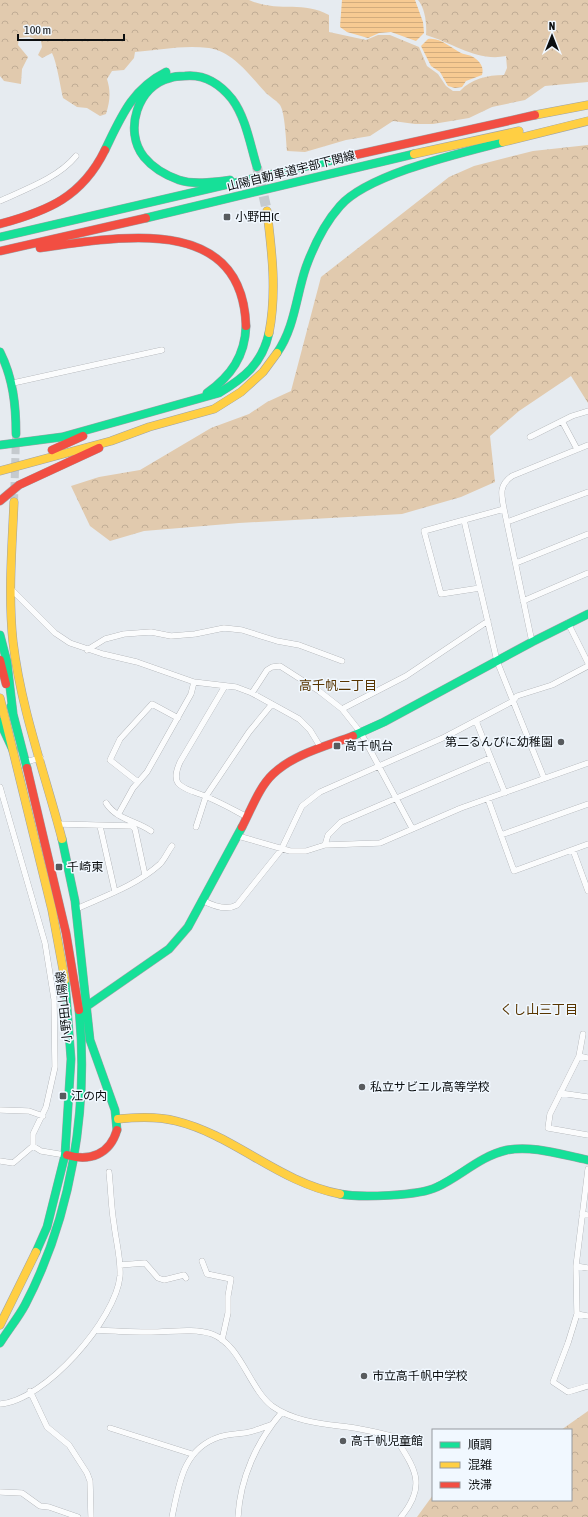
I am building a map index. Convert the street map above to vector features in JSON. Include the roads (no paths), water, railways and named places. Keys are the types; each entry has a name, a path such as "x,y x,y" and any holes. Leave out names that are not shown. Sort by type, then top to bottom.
{"main road":[{"path":"0,224 49,208 76,191 97,167 137,92 153,78 173,70 188,68 203,70 221,80 234,91 244,109 261,166 235,105 220,86 202,76 193,75 169,78 155,85 146,93 138,104 133,122 134,140 144,160 156,170 172,178 188,182 216,181 301,168"},
{"name":"山陽自動車道宇部下関線","path":"0,237 520,118 588,105"},
{"name":"山陽自動車道宇部下関線","path":"0,252 146,219 433,150 588,118"},
{"path":"181,417 214,409 229,400 256,379 273,360 284,342 292,322 306,268 319,235 333,214 351,196 385,177 414,167 475,149 588,121"},
{"path":"0,445 62,437 219,393 237,383 255,364 268,339 273,318 275,285 270,210 277,235 280,313 272,345 261,366 253,377 243,386 214,405 111,441 0,471"},
{"path":"0,252 99,241 148,238 171,239 190,243 210,254 226,267 240,290 246,314 246,335 243,350 230,374 220,385 195,399"},
{"path":"0,352 13,383 16,399 16,434"},
{"path":"0,465 57,449 112,422"},
{"path":"0,501 19,485 111,441"},
{"path":"14,502 11,589 12,627 16,660 27,710 59,824 76,909 92,1052 118,1119 115,1136 106,1149 96,1156 87,1159 69,1156"},
{"path":"87,1006 169,949 188,927 247,817 266,783 273,774 294,759 361,733 568,623 588,614"},
{"path":"0,635 7,662 13,713"},
{"name":"小野田山陽線","path":"0,660 71,957 81,1040 80,1083 69,1156 65,1199 54,1235 24,1305 0,1343"},
{"name":"小野田山陽線","path":"0,698 52,910 67,994 71,1059 69,1156 47,1227 19,1289 0,1325"},
{"path":"0,722 13,750"},
{"path":"118,1119 163,1119 183,1123 307,1184 332,1193 348,1195 434,1189 483,1158 506,1150 537,1150 588,1160"}],"street":[{"path":"0,200 50,177 69,164 76,156"},
{"path":"13,383 162,350"},
{"path":"530,437 562,421 588,411"},
{"path":"562,421 577,449"},
{"path":"532,642 501,491 505,481 512,476 588,445"},
{"path":"507,522 588,492"},
{"path":"480,588 441,594 424,531 504,509"},
{"path":"464,520 497,661 544,778"},
{"path":"516,563 588,534"},
{"path":"523,601 588,573"},
{"path":"11,589 55,633 70,643 87,650 137,662 194,682 236,687 252,693 299,719 310,730 322,748"},
{"path":"342,709 406,676 488,621"},
{"path":"202,900 222,908 230,908 237,905 281,850 302,806 320,792 476,721 512,701 517,696 552,685 588,664 568,623"},
{"path":"87,650 105,639 124,634 151,632 170,636 195,634 224,628 242,630 277,641 299,645 342,661"},
{"path":"252,693 267,670 272,667 280,666 319,691 342,709 361,733 412,828"},
{"path":"118,815 138,782 147,772 178,718 191,694 194,682"},
{"path":"225,686 177,769 179,784 185,789 206,796 247,817"},
{"path":"138,782 110,760 120,739 152,704 178,718"},
{"path":"196,827 206,796 248,732 272,704"},
{"path":"476,721 505,793"},
{"path":"25,762 41,758"},
{"path":"325,845 328,835 333,828 342,822 396,797 490,758"},
{"path":"238,836 281,850 306,851 317,849 325,845 380,843 412,828 488,799 544,778 588,764"},
{"path":"0,786 45,943 52,980 56,1014 55,1067 46,1107 32,1134 33,1146"},
{"path":"488,799 514,871 588,844"},
{"path":"106,803 111,811 126,820 143,825 151,831"},
{"path":"501,835 588,804"},
{"path":"59,824 132,826 136,829 145,875"},
{"path":"100,826 115,892"},
{"path":"76,909 115,892 145,875 161,863 172,846"},
{"path":"573,850 588,891"},
{"path":"583,1034 579,1056 550,1114 548,1128 588,1135"},
{"path":"579,1056 588,1058"},
{"path":"560,1093 588,1097"},
{"path":"0,1110 29,1111 42,1116"},
{"path":"33,1146 41,1151 69,1156"},
{"path":"0,1161 13,1163 33,1146"},
{"path":"588,1169 585,1215 576,1266 577,1314 553,1382 568,1392 588,1386"},
{"path":"0,1404 14,1400 60,1372 96,1330 108,1309 117,1288 120,1265 109,1172"},
{"path":"120,1265 141,1262 145,1263 158,1278 164,1280 184,1274 186,1278"},
{"path":"202,1262 207,1274 231,1279 228,1313 222,1340"},
{"path":"576,1266 588,1268"},
{"path":"577,1314 588,1316"},
{"path":"96,1330 198,1332 211,1334 222,1340 234,1352 264,1397 282,1412 315,1423 360,1429 395,1437 416,1474 415,1492 402,1517"},
{"path":"30,1391 47,1427 69,1445 87,1473 90,1481 90,1517"},
{"path":"238,1517 239,1497 246,1474 256,1450 270,1425 282,1412"},
{"path":"172,1517 178,1486 192,1454 204,1445 219,1437 246,1433 270,1425"},
{"path":"110,1428 192,1454"},
{"path":"0,1492 22,1493 40,1506 49,1507 78,1517"}],"tunnel":[{"path":"257,167 267,211"},
{"path":"14,502 16,437"}],"place":[{"name":"小野田IC","path":"227,217"},
{"name":"第二るんびに幼稚園","path":"561,742"},
{"name":"高千帆台","path":"337,746"},
{"name":"千崎東","path":"59,867"},
{"name":"私立サビエル高等学校","path":"362,1087"},
{"name":"江の内","path":"63,1096"},
{"name":"市立高千帆中学校","path":"364,1376"},
{"name":"高千帆児童館","path":"343,1441"}],"district":[{"name":"高千帆二丁目","path":"338,685"},
{"name":"くし山三丁目","path":"539,1009"}]}
